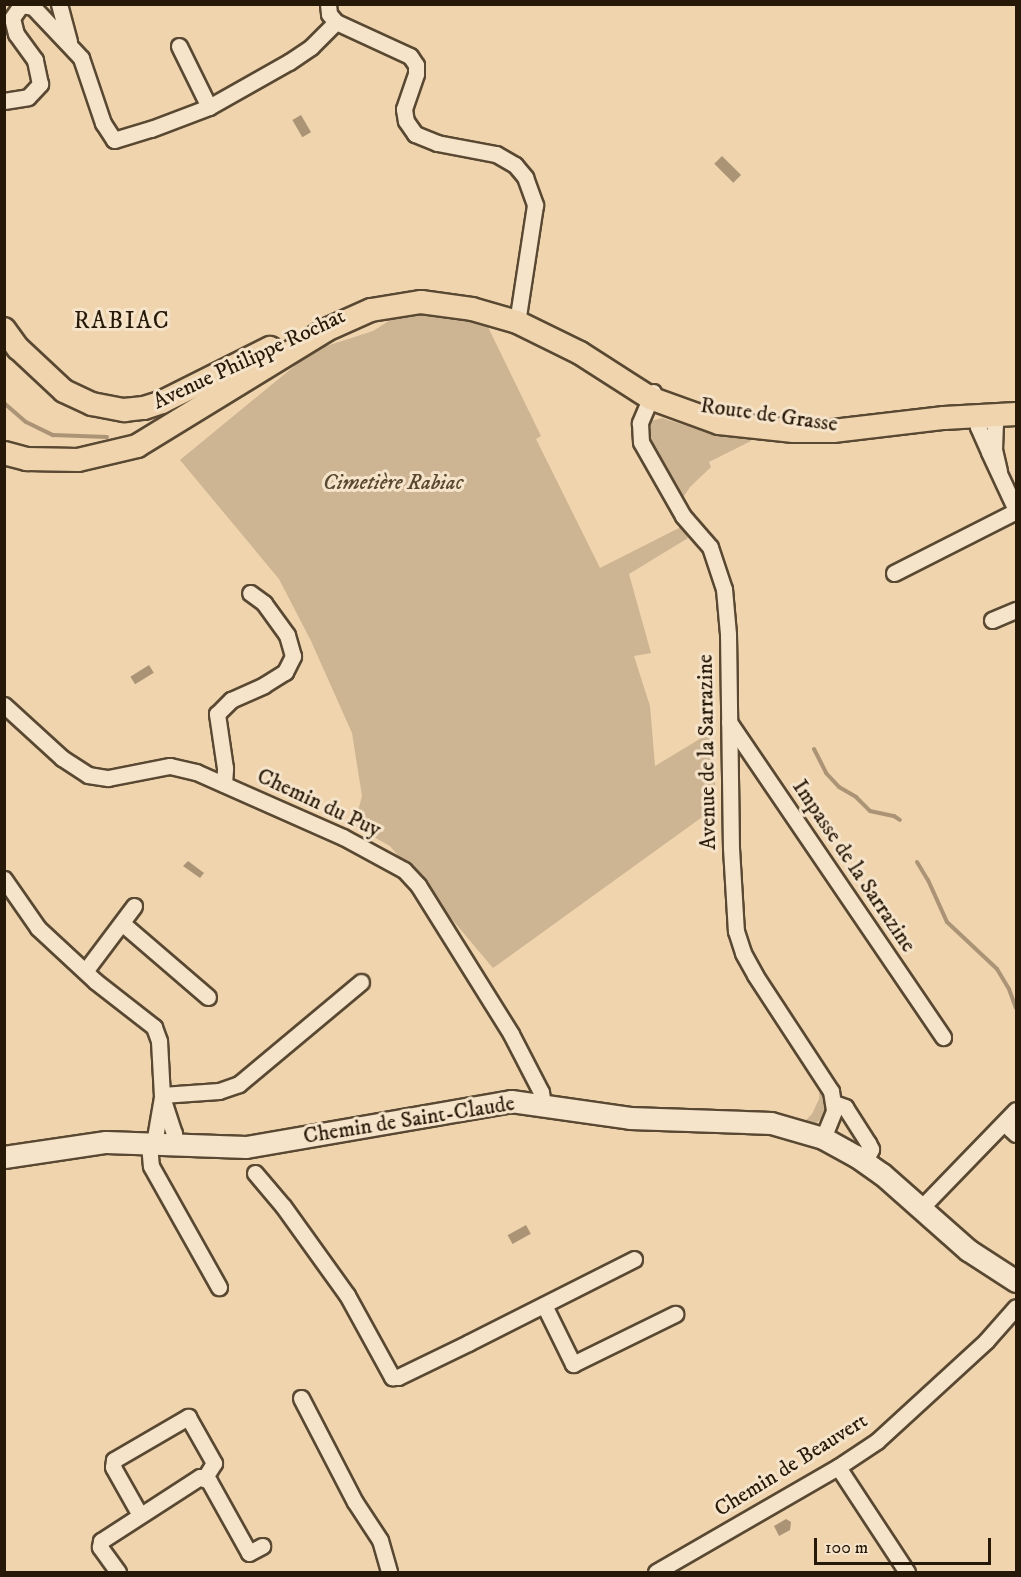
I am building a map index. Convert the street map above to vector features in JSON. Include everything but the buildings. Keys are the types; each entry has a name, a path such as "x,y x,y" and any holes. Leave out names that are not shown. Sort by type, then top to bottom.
{"main road":[{"name":"Avenue Philippe Rochat","path":"4,329 18,348 45,376 64,391 92,404 124,410 144,408 182,392 330,320 386,298 434,295 465,299 518,318 652,394"},
{"name":"Avenue Philippe Rochat","path":"4,453 27,459 84,460 137,446 200,410 312,337 371,310 421,302 446,304 518,318"},
{"path":"182,392 219,380 225,382 224,387 200,410"},
{"name":"Route de Grasse","path":"652,394 719,423 794,431 833,431 851,427 1017,414"}],"street":[{"path":"59,4 69,42"},
{"path":"328,4 329,14 336,22 410,56 416,65 416,74 404,109 406,121 415,134 437,142 496,154 515,165 525,177 535,205 518,318"},
{"path":"4,101 28,97 40,84 35,60 16,34 12,18 21,5 33,7 69,42 81,58 103,123 114,140 209,107 289,62 311,47 336,22"},
{"path":"179,46 209,107"},
{"name":"Avenue de la Sarrazine","path":"652,394 640,423 641,442 682,516 710,547 720,572 728,636 728,721 736,931 743,953 820,1072 834,1103 845,1107 868,1143 871,1149 865,1162"},
{"path":"894,573 1017,511 999,471 994,450 995,424 985,416"},
{"path":"224,784 225,768 217,714 231,700 285,672 293,656 287,635 264,603 250,593"},
{"path":"992,620 1017,610"},
{"name":"Chemin du Puy","path":"5,707 62,758 87,776 108,778 170,766 196,772 343,837 412,876 511,1034 529,1073 541,1092 535,1103"},
{"name":"Impasse de la Sarrazine","path":"728,721 943,1037"},
{"path":"4,879 38,928 86,970 95,981 154,1027 159,1041 162,1096 159,1144 151,1166 219,1287"},
{"path":"86,970 123,924 134,906"},
{"path":"123,924 208,997"},
{"path":"162,1096 219,1091 238,1084 361,982"},
{"name":"Chemin de Saint-Claude","path":"4,1157 88,1143 246,1147 511,1101 630,1118 757,1121 783,1125 823,1138 865,1162 968,1250 1017,1281"},
{"path":"823,1138 834,1103"},
{"path":"921,1208 1017,1110"},
{"path":"1004,1123 1017,1134"},
{"path":"255,1173 283,1206 347,1295 392,1377 398,1377 634,1259"},
{"path":"544,1305 573,1365 675,1314"},
{"name":"Chemin de Beauvert","path":"656,1572 838,1467 877,1441 986,1341 1017,1307"},
{"path":"301,1398 355,1502 380,1540 389,1572"},
{"path":"140,1515 113,1467 114,1460 188,1417 214,1463 204,1479"},
{"path":"838,1467 907,1572"},
{"path":"118,1572 100,1547 101,1541 200,1477 208,1481 249,1553 262,1546"}],"green space":[{"name":"Cimetière Rabiac","path":"406,310 485,321 541,436 536,439 600,568 681,527 688,538 629,574 651,653 634,656 650,706 655,766 713,731 716,807 493,968 390,846 354,826 362,796 352,733 311,641 279,579 180,460 314,350 373,331"},
{"path":"662,418 712,434 750,436 751,441 709,462 711,467 690,487 680,502 647,443 646,435 651,421"},
{"path":"820,1079 829,1102 825,1116 814,1125 805,1121 812,1114 819,1099"}],"shaded area":[{"path":"301,115 311,132 302,137 292,120"},
{"path":"722,156 741,175 733,183 714,164"},
{"path":"149,665 154,673 135,684 130,677"},
{"path":"188,861 204,873 200,878 183,866"},
{"path":"526,1225 531,1234 512,1244 508,1235"},
{"path":"786,1519 791,1522 790,1530 779,1536 774,1526"}],"waterway":[{"path":"4,403 26,422 53,435 107,437"},
{"path":"814,749 826,773 839,787 856,797 870,811 894,816 900,820"},
{"path":"917,862 947,922 997,969 1009,989 1016,1008"}],"district":[{"name":"RABIAC","path":"122,322"}]}
